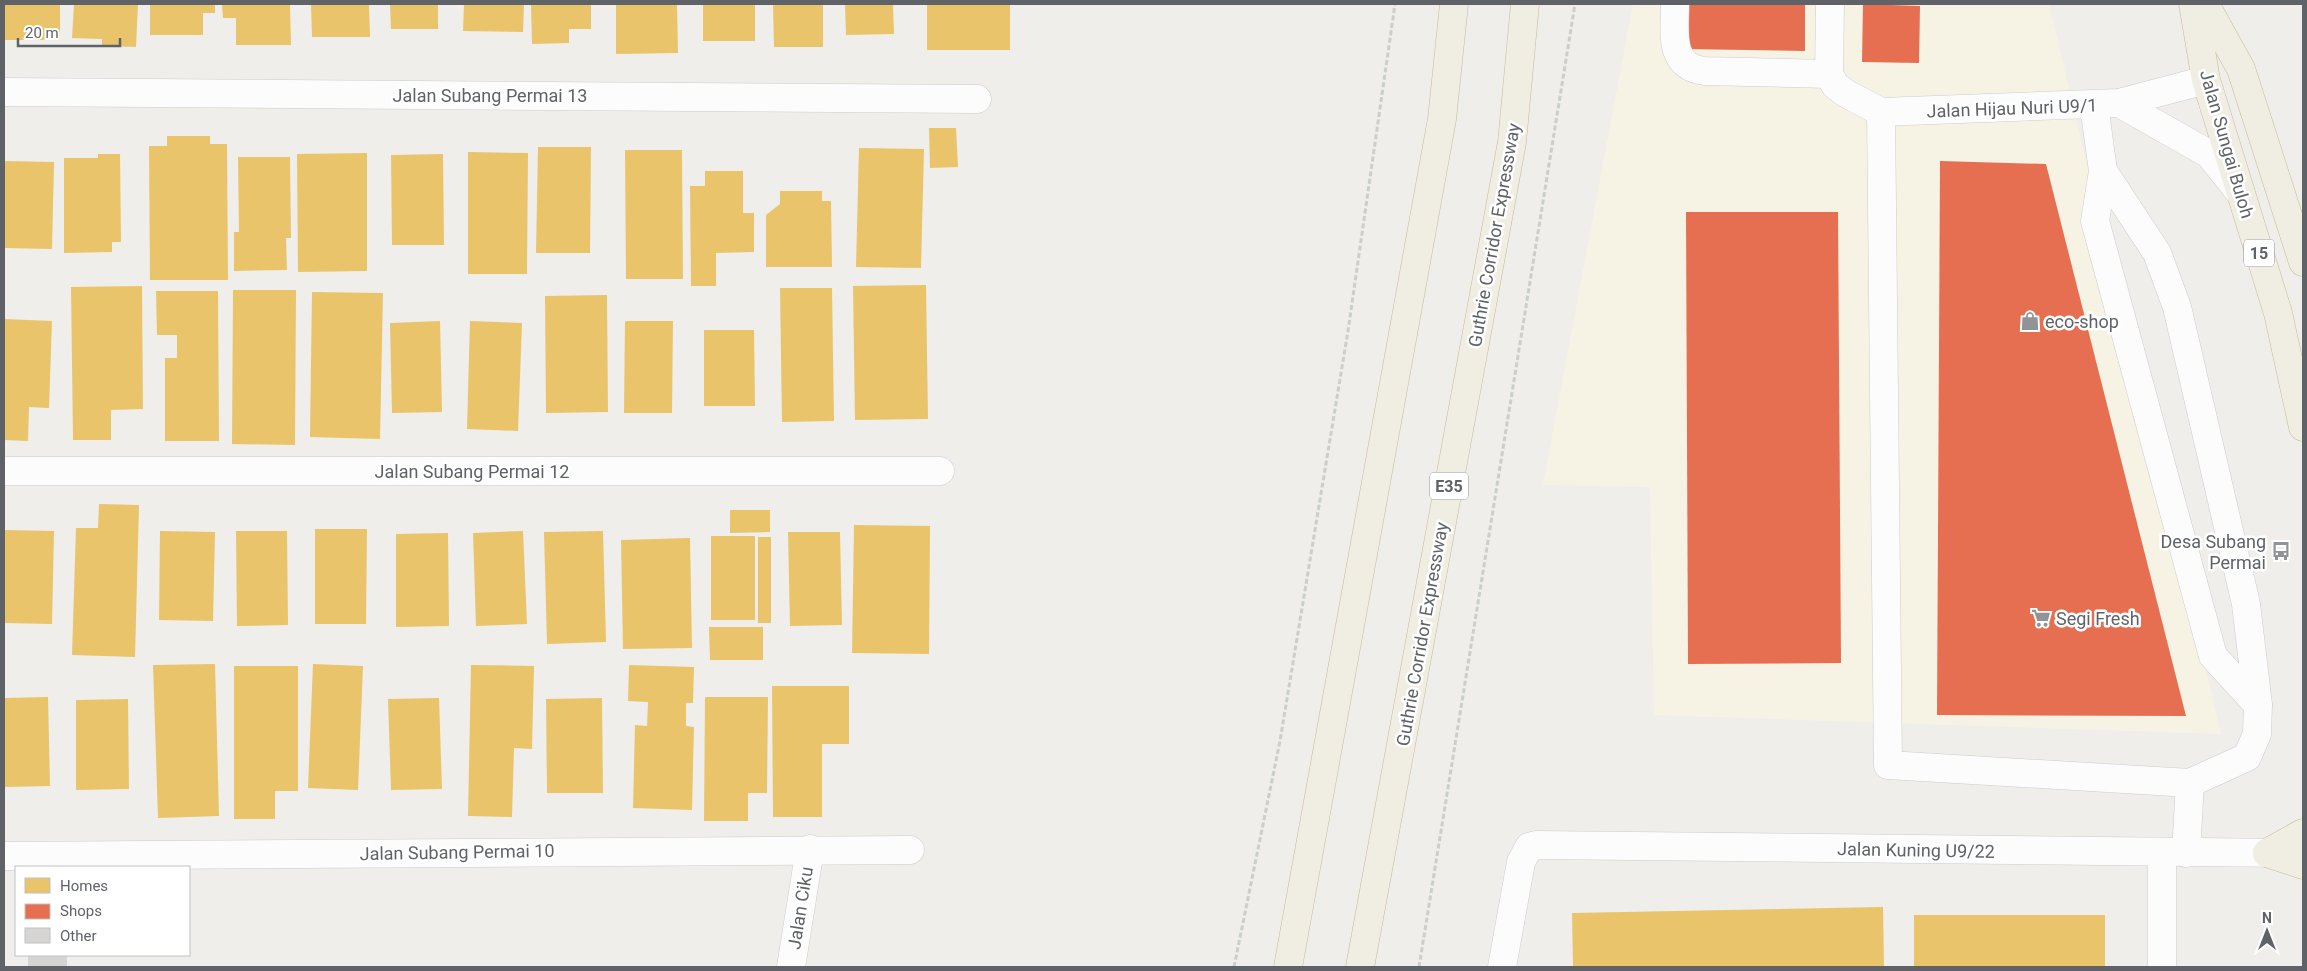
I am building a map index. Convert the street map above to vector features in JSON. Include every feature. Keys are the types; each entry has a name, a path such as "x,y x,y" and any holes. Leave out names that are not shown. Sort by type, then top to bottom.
{"highway":[{"path":"1288,967 1442,119 1454,4"},
{"name":"Guthrie Corridor Expressway","path":"1360,967 1512,142 1525,4"},
{"name":"Jalan Sungai Buloh","path":"2193,4 2206,80 2278,314 2303,427"},
{"name":"Jalan Sungai Buloh","path":"2206,4 2241,69 2303,262"},
{"path":"2267,853 2303,834"},
{"path":"2267,853 2303,865"}],"street":[{"path":"1675,4 1675,43 1679,59 1687,67 1704,71 1829,74 1830,4"},
{"name":"Jalan Hijau Nuri U9/1","path":"1829,74 1835,85 1844,93 1881,112 2106,104 2206,80"},
{"name":"Jalan Subang Permai 13","path":"4,92 977,98"},
{"path":"2240,194 2209,154 2106,104 2103,171 2095,221 2213,656 2258,705"},
{"path":"1881,112 1888,765 2190,783 2247,757 2256,734 2258,705 2246,604 2177,307 2156,253 2103,171"},
{"name":"Jalan Subang Permai 12","path":"4,472 940,472"},
{"path":"2162,967 2174,853 2190,783"},
{"name":"Jalan Kuning U9/22","path":"1502,967 1521,862 1529,847 1546,844 2174,853 2303,853"},
{"name":"Jalan Subang Permai 10","path":"4,856 810,849 910,850"},
{"name":"Jalan Ciku","path":"791,967 810,849"}],"path":[{"path":"1234,967 1280,741 1346,341 1395,4"},
{"path":"1419,967 1575,4"}],"shaded area":[{"path":"1633,4 2049,4 2221,734 1654,715 1650,487 1543,485"}],"building: Homes":[{"path":"4,4 60,4 60,40 4,40"},
{"path":"74,4 138,4 136,47 102,46 102,39 72,38"},
{"path":"150,4 215,4 215,13 203,13 203,35 150,35"},
{"path":"222,4 290,4 291,45 236,45 236,18 223,18"},
{"path":"311,4 369,4 370,37 312,37"},
{"path":"390,4 438,4 438,29 391,29"},
{"path":"464,4 524,4 523,32 463,31"},
{"path":"591,4 591,29 569,29 569,43 532,44 531,5"},
{"path":"616,4 677,4 678,53 616,54"},
{"path":"703,4 755,4 755,41 703,41"},
{"path":"773,4 823,4 823,47 774,47"},
{"path":"845,4 893,4 894,34 846,35"},
{"path":"927,4 1010,4 1010,50 927,50"},
{"path":"929,128 956,128 958,167 930,168"},
{"path":"167,136 210,136 210,144 227,144 228,280 150,280 149,146 167,146"},
{"path":"538,147 591,147 590,253 536,253"},
{"path":"859,148 924,149 921,268 856,267"},
{"path":"625,150 682,150 683,279 626,279"},
{"path":"468,152 528,153 527,274 468,274"},
{"path":"367,153 367,271 298,272 297,154"},
{"path":"98,154 120,154 121,242 112,242 112,252 64,253 64,158 98,158"},
{"path":"443,154 444,245 392,245 391,155"},
{"path":"238,157 290,157 291,238 286,238 287,270 234,271 234,232 239,232"},
{"path":"4,161 54,162 52,249 4,248"},
{"path":"705,171 743,171 743,213 754,213 754,252 716,253 716,286 691,286 690,186 705,186"},
{"path":"780,191 822,191 822,201 831,201 832,267 766,267 766,215 780,204"},
{"path":"926,285 928,419 855,420 853,286"},
{"path":"142,286 143,409 111,410 111,440 73,440 71,287"},
{"path":"780,288 832,288 834,421 782,422"},
{"path":"233,290 296,290 295,445 232,444"},
{"path":"156,291 218,291 219,441 165,441 165,358 177,358 177,335 157,335"},
{"path":"312,292 383,293 380,439 310,437"},
{"path":"607,295 608,412 546,413 545,296"},
{"path":"4,319 52,321 49,408 29,407 28,441 4,440"},
{"path":"440,321 442,412 392,413 390,323"},
{"path":"470,321 522,323 518,431 467,429"},
{"path":"625,321 673,321 672,413 624,413"},
{"path":"704,330 754,330 755,406 704,406"},
{"path":"99,504 139,505 135,657 72,655 76,528 98,528"},
{"path":"730,510 770,510 770,532 730,533"},
{"path":"854,525 930,526 929,654 852,653"},
{"path":"315,529 367,529 366,624 315,624"},
{"path":"4,530 54,531 52,624 4,623"},
{"path":"160,531 215,532 213,621 159,620"},
{"path":"236,531 287,531 288,625 237,626"},
{"path":"523,531 527,624 476,626 473,533"},
{"path":"603,531 606,642 547,644 544,532"},
{"path":"788,532 840,532 842,625 790,626"},
{"path":"448,533 449,626 396,627 396,534"},
{"path":"711,536 755,536 755,620 711,620"},
{"path":"758,537 771,537 771,623 758,623"},
{"path":"690,538 692,648 623,649 621,540"},
{"path":"709,627 763,627 763,660 710,660"},
{"path":"215,664 219,816 158,818 153,665"},
{"path":"313,664 363,666 358,790 308,788"},
{"path":"471,665 534,666 532,749 514,748 512,817 468,816"},
{"path":"629,665 694,667 693,703 686,703 686,726 694,727 692,810 633,808 635,725 647,726 648,702 628,701"},
{"path":"234,666 298,666 298,791 275,791 275,819 234,819"},
{"path":"772,686 849,686 849,744 822,744 822,817 773,817"},
{"path":"48,697 50,786 4,787 4,698"},
{"path":"705,697 768,697 767,793 748,793 748,821 704,821"},
{"path":"439,698 442,789 391,790 388,699"},
{"path":"602,698 603,793 547,793 546,699"},
{"path":"128,699 129,789 76,790 76,700"},
{"path":"1883,907 1884,967 1573,967 1572,913"},
{"path":"1914,915 2105,915 2105,967 1914,967"}],"building: Shops":[{"path":"1683,4 1805,4 1805,51 1682,49"},
{"path":"1863,4 1920,6 1919,63 1862,62"},
{"path":"1940,161 2046,164 2186,716 1937,715"},
{"path":"1686,212 1838,212 1841,663 1688,664"}],"building: Other":[{"path":"28,956 67,956 67,967 28,967"}],"place":[{"name":"eco-shop","path":"2030,321"},
{"name":"Desa Subang Permai","path":"2281,551"},
{"name":"Segi Fresh","path":"2041,618"}]}
